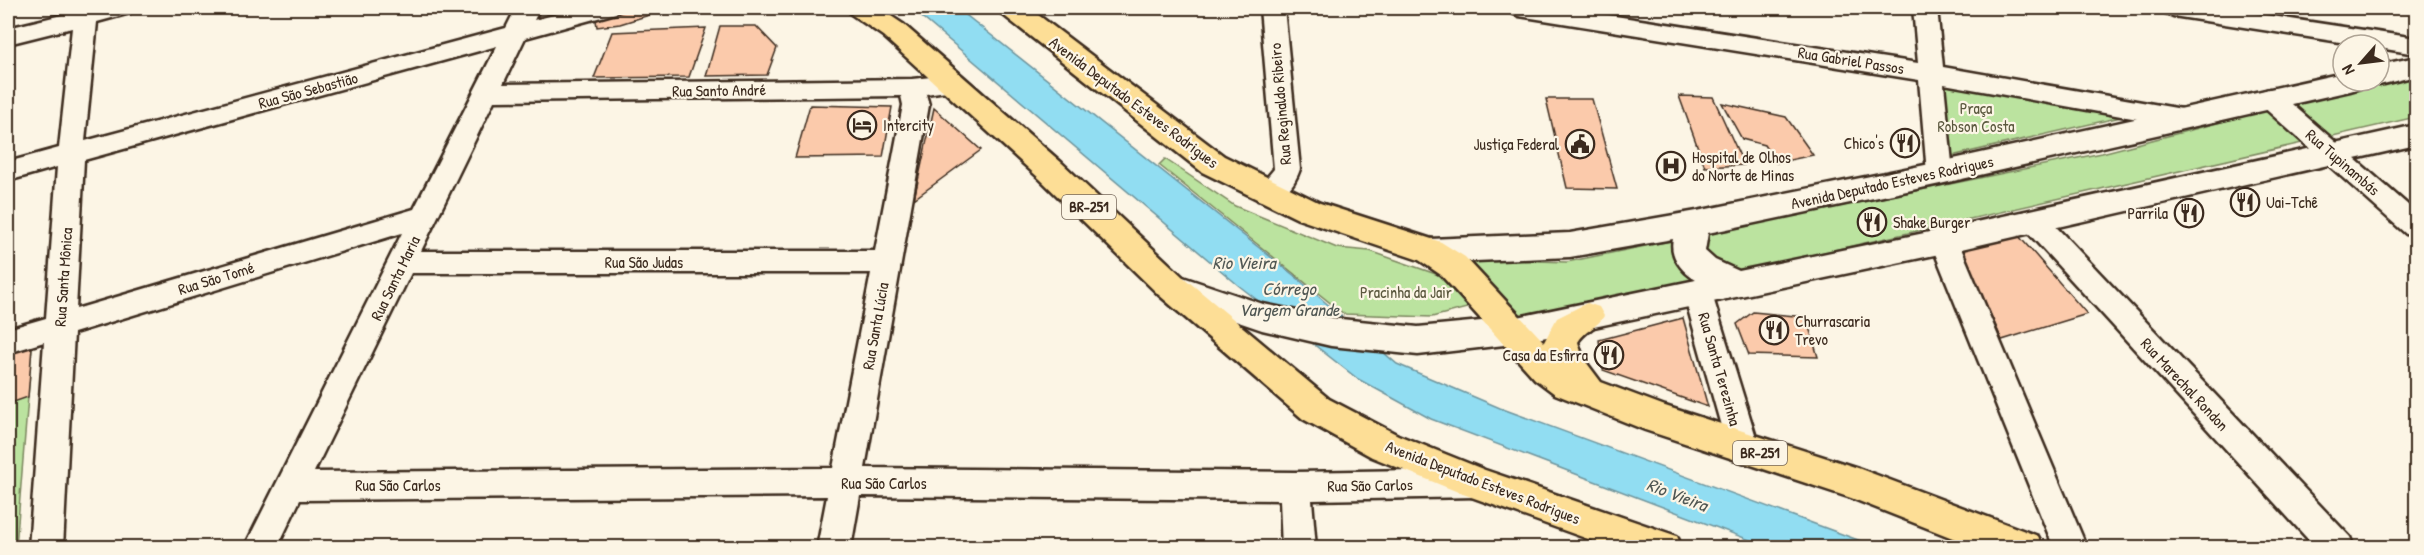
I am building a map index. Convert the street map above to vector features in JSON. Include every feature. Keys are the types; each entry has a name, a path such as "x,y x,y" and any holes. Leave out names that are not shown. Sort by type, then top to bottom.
{"main road":[{"name":"Avenida Deputado Esteves Rodrigues","path":"861,8 892,30 1051,171 1171,286 1316,409 1384,446 1476,483 1663,548"},
{"name":"Avenida Deputado Esteves Rodrigues","path":"1012,8 1213,164 1268,193 1309,211 1430,251 1453,266 1555,377 1596,397 1858,484 2024,548"},
{"path":"1587,316 1569,327 1561,342 1564,359 1572,373 1596,397"}],"street":[{"path":"8,36 85,12 122,8"},
{"name":"Rua Santa Maria","path":"260,548 528,8"},
{"name":"Rua São Sebastião","path":"8,171 608,8"},
{"name":"Rua Reginaldo Ribeiro","path":"1268,193 1284,177 1287,169 1272,8"},
{"name":"Rua Gabriel Passos","path":"1520,8 1929,73 2182,118"},
{"path":"1925,8 1929,73 1940,173"},
{"path":"2173,8 2416,46"},
{"name":"Rua Santa Mônica","path":"46,548 71,154 85,12"},
{"path":"2391,72 2416,67"},
{"path":"914,96 951,83"},
{"name":"Avenida Deputado Esteves Rodrigues","path":"1430,251 1570,245 1697,223 1940,173 2331,85"},
{"name":"Rua Santo André","path":"486,93 914,96"},
{"name":"Rua Santa Lúcia","path":"834,548 848,482 914,96"},
{"name":"Rua Tupinambás","path":"2269,98 2416,227"},
{"name":"Avenida Deputado Esteves Rodrigues","path":"1171,286 1262,317 1330,332 1418,341 1513,331 1944,241 2416,135"},
{"name":"Rua São Tomé","path":"8,340 425,216"},
{"name":"Rua Marechal Rondon","path":"2033,220 2337,548"},
{"path":"1697,223 1687,236 1686,246 1690,255 1712,274 1736,283"},
{"path":"1944,241 2072,548"},
{"name":"Rua São Judas","path":"403,262 886,262"},
{"name":"Rua Santa Terezinha","path":"1697,291 1743,447"},
{"name":"Rua São Carlos","path":"291,486 848,482 1295,486 1476,483"},
{"path":"1295,486 1299,548"}],"green space":[{"name":"Praça Robson Costa","path":"1939,76 2134,114 1947,157"},
{"path":"2416,76 2416,117 1768,265 1515,318 1452,258 1567,262 2102,153 2342,93 2391,93 2391,82"},
{"name":"Pracinha da Jair","path":"1165,159 1235,206 1337,248 1370,251 1453,280 1466,294 1467,308 1432,317 1344,314 1159,165"},
{"path":"32,347 16,547 8,548 8,354"}],"water":[{"path":"911,8 957,8 1296,277 1397,364 1500,408 1877,547 1768,547 1431,419 1358,379 1238,285"}],"building":[{"path":"635,8 672,8 620,24 597,27 596,20"},
{"path":"720,26 756,26 777,48 767,75 706,76"},
{"path":"706,28 689,77 594,78 612,32"},
{"path":"1679,96 1713,97 1744,165 1705,167"},
{"name":"Justiça Federal","path":"1546,99 1592,99 1617,189 1567,188"},
{"path":"1722,103 1786,117 1813,155 1776,163 1764,145 1742,139"},
{"path":"810,105 892,107 883,157 795,158"},
{"path":"934,108 981,150 914,199"},
{"path":"2017,234 2087,314 2002,340 1959,244"},
{"path":"1753,312 1806,317 1818,357 1749,355 1737,324"},
{"path":"1683,318 1708,407 1603,370 1599,340"},
{"path":"32,347 28,397 8,404 8,354"}],"place":[{"name":"Intercity","path":"862,125"},
{"name":"Chico's","path":"1905,143"},
{"name":"Justiça Federal","path":"1580,144"},
{"name":"Hospital de Olhos do Norte de Minas","path":"1671,166"},
{"name":"Uai-Tchê","path":"2245,202"},
{"name":"Parrila","path":"2189,213"},
{"name":"Shake Burger","path":"1872,222"},
{"name":"Churrascaria Trevo","path":"1774,330"},
{"name":"Casa da Esfirra","path":"1609,355"}],"water label":[{"name":"Rio Vieira","path":"1244,263"},
{"name":"Córrego Vargem Grande","path":"1289,299"},
{"name":"Rio Vieira","path":"1677,495"}]}
